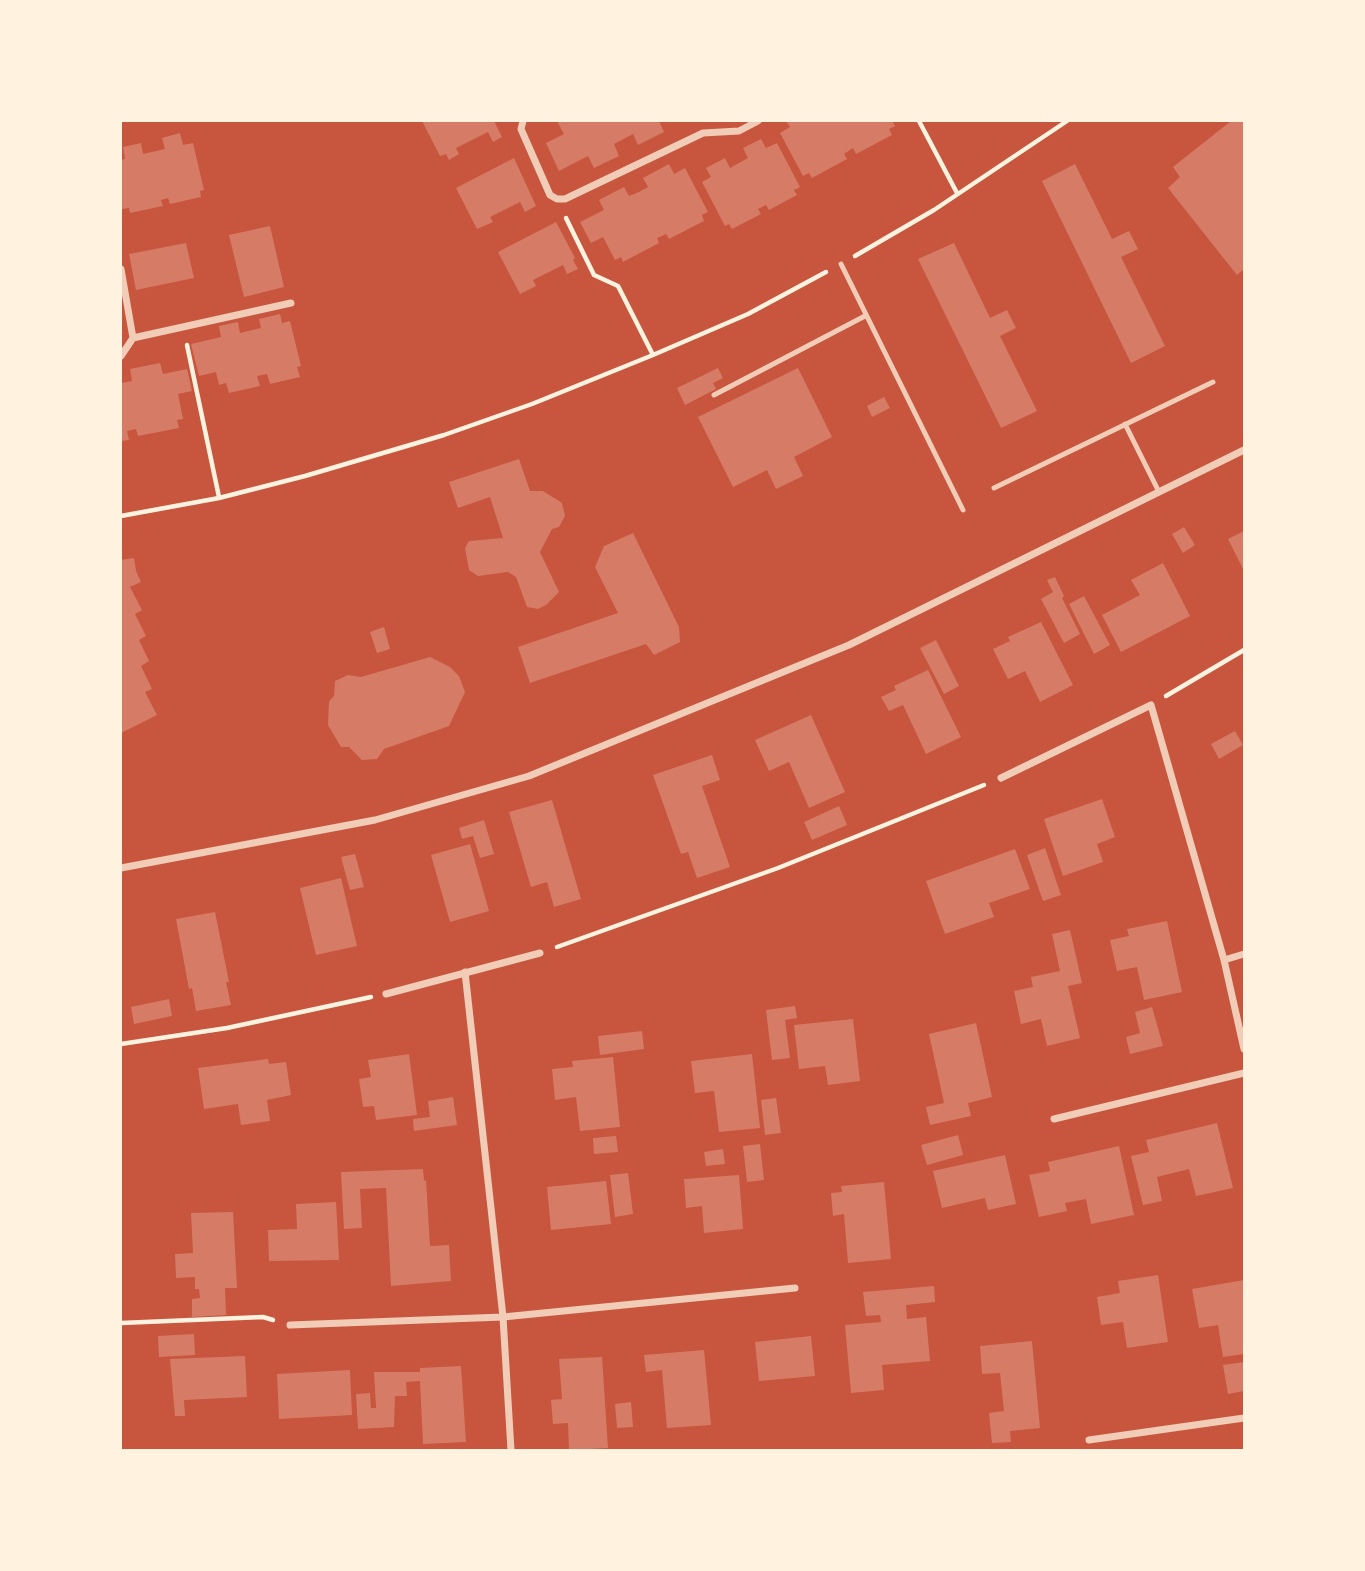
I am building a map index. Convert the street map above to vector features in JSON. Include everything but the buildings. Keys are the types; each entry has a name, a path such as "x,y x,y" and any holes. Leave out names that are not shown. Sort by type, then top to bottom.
{"street":[{"path":"523,121 521,129 550,195 557,199 565,199 703,133 739,131 758,121"},
{"path":"121,269 133,338 121,356"},
{"path":"133,338 292,303"},
{"path":"121,868 375,820 529,776 849,645 1244,450"},
{"path":"1001,778 1151,705 1224,960 1244,1049"},
{"path":"386,994 540,953"},
{"path":"1224,960 1244,954"},
{"path":"465,972 503,1317 511,1450"},
{"path":"1054,1119 1244,1073"},
{"path":"290,1325 503,1317 795,1288"},
{"path":"1089,1440 1244,1418"}],"lane":[{"path":"841,264 963,510"},
{"path":"714,396 865,316"},
{"path":"994,488 1213,382"},
{"path":"1125,424 1159,492"}],"path":[{"path":"919,121 957,193"},
{"path":"121,516 219,498 444,435 532,404 653,355 748,314 841,264 934,209 1067,121"},
{"path":"565,199 566,221 594,275 618,286 653,355"},
{"path":"183,327 219,498"},
{"path":"1151,705 1244,650"},
{"path":"540,953 778,868 1001,778"},
{"path":"121,1044 227,1028 386,994"},
{"path":"121,1323 263,1317 290,1325"}]}
